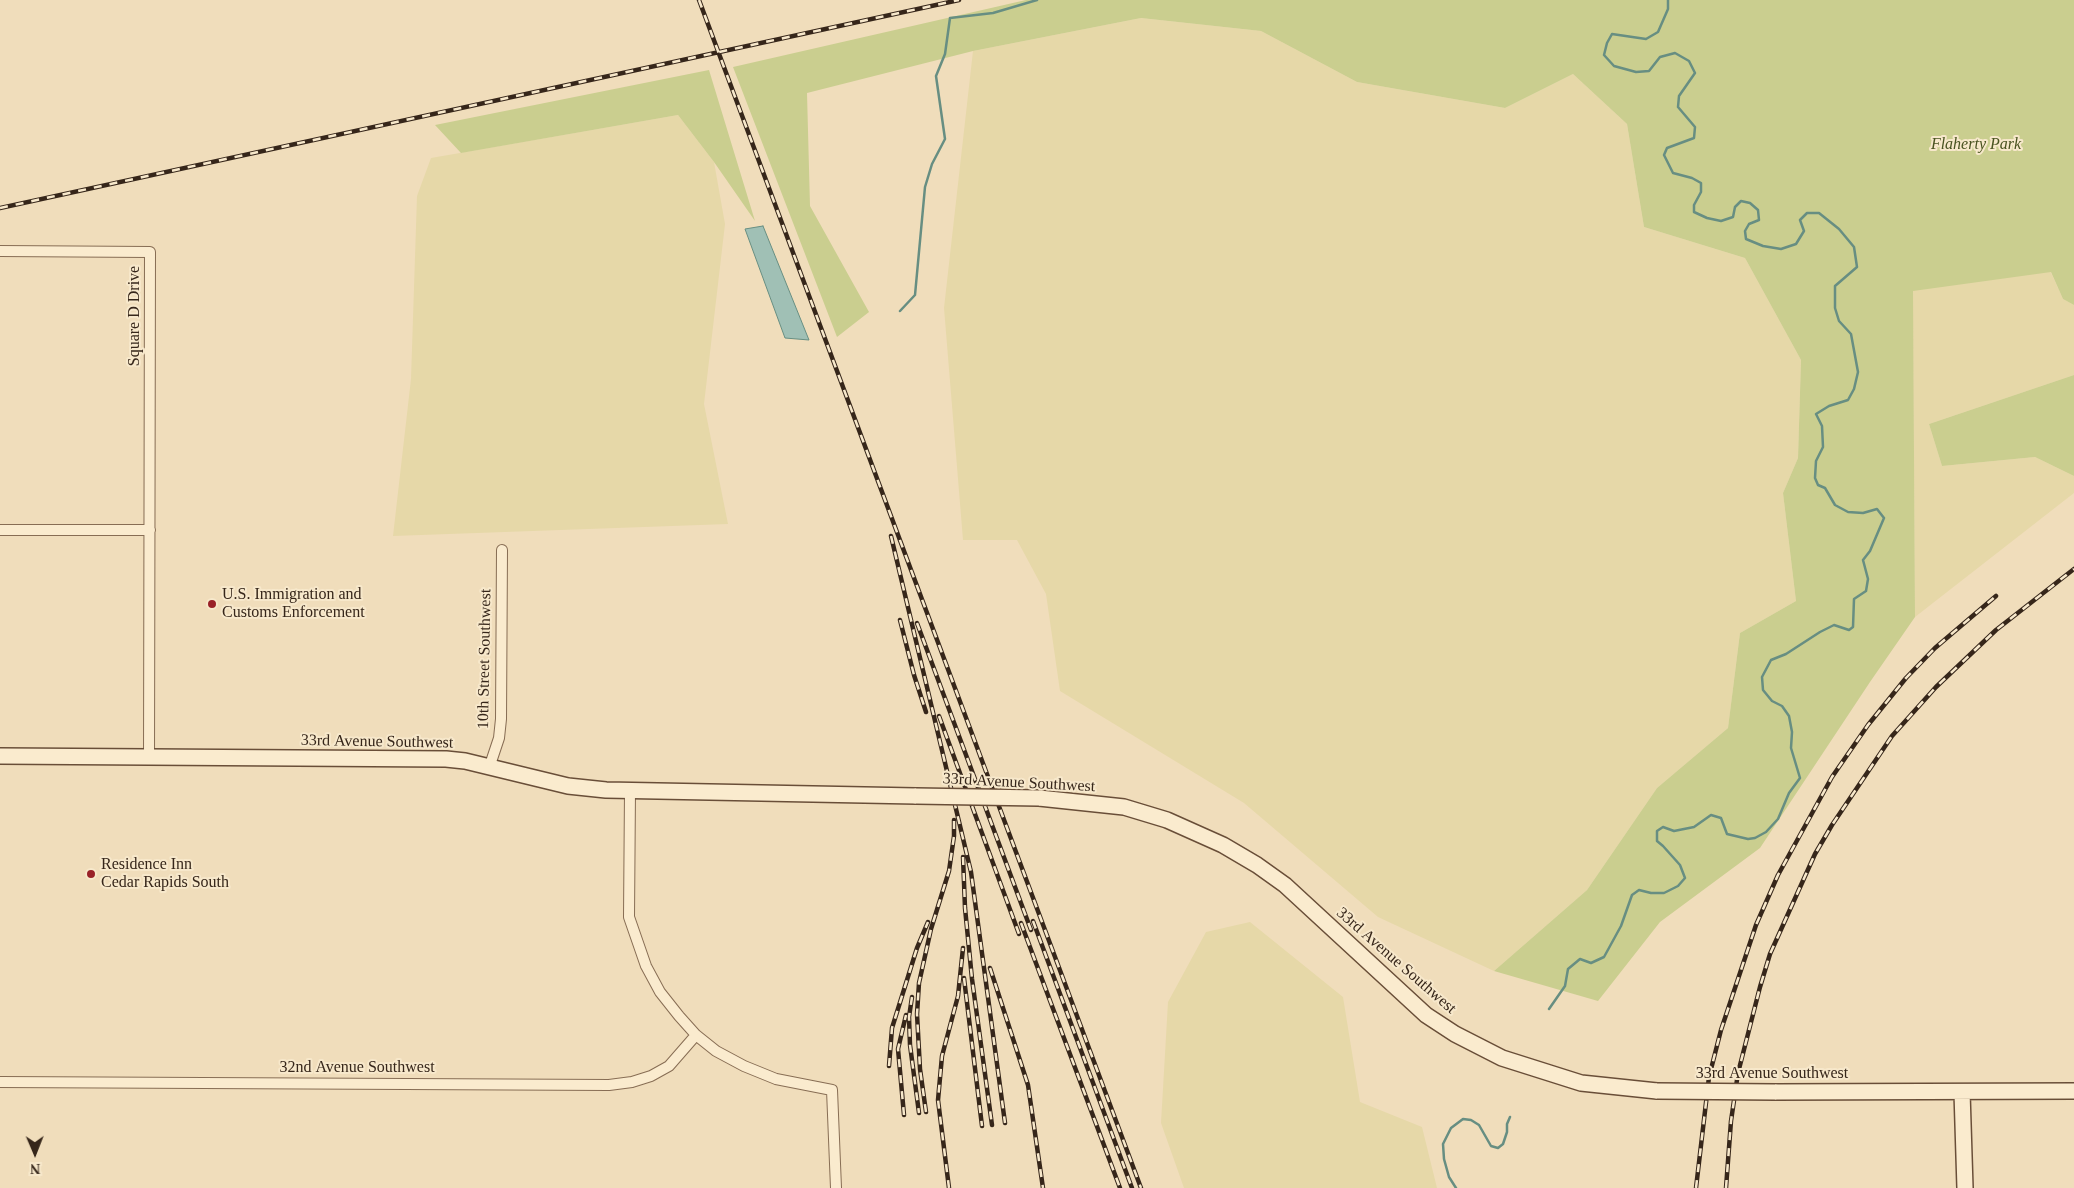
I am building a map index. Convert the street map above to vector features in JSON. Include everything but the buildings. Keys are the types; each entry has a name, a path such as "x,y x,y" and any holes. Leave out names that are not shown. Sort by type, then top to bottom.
{"street":[{"name":"Square D Drive","path":"0,250 150,252 149,757"},
{"path":"0,530 150,530"},
{"name":"10th Street Southwest","path":"489,768 498,738 501,719 502,550"},
{"name":"33rd Avenue Southwest","path":"0,756 411,758 464,761 568,786 630,791 1039,798 1124,807 1168,820 1223,845 1285,884 1426,1015 1455,1034 1502,1058 1581,1083 1657,1091 1962,1092 2074,1090"},
{"path":"630,791 629,916 646,966 660,992 696,1035 716,1051 744,1066 776,1079 832,1090 836,1188"},
{"name":"32nd Avenue Southwest","path":"0,1082 609,1085 632,1082 651,1076 668,1066 696,1035"},
{"path":"1962,1092 1965,1188"}],"shaded area":[{"path":"1141,18 1261,31 1357,82 1505,108 1573,74 1627,124 1644,227 1745,258 1801,360 1798,458 1783,493 1796,601 1740,633 1728,728 1657,788 1587,890 1494,971 1378,917 1244,803 1060,691 1046,594 1017,540 963,540 944,308 973,51"},
{"path":"678,115 714,162 725,224 704,404 728,524 393,536 411,379 417,196 431,158"},
{"path":"1912,180 2021,207 2063,299 2074,305 2074,375 1929,424 1942,466 2035,457 2074,476 2074,493 1915,617"},
{"path":"1250,922 1343,997 1360,1102 1422,1127 1437,1188 1184,1188 1161,1123 1168,1002 1206,932"}],"green space":[{"name":"Flaherty Park","path":"1026,0 2074,0 2074,305 2063,299 2051,272 1913,291 1915,617 1760,848 1660,922 1598,1001 1494,971 1587,890 1657,788 1728,728 1740,633 1796,601 1783,493 1798,458 1801,360 1745,258 1644,227 1627,124 1573,74 1505,108 1357,82 1261,31 1141,18 973,51 807,93 810,206 869,312 837,337 733,67"},
{"path":"709,70 755,221 714,162 678,115 461,153 435,125"},
{"path":"2074,375 2074,476 2035,457 1942,466 1929,424"}],"water":[{"path":"763,226 809,340 785,338 745,229"}],"waterway":[{"path":"900,311 915,295 925,187 932,164 945,139 936,76 945,54 950,18 993,13 1037,0"},
{"path":"1549,1009 1565,986 1568,969 1580,959 1591,963 1604,957 1621,926 1632,895 1639,890 1651,893 1664,893 1678,886 1685,878 1680,865 1657,841 1657,831 1663,827 1674,831 1694,827 1711,815 1721,818 1727,834 1748,839 1755,838 1766,832 1778,819 1789,793 1800,778 1791,748 1792,732 1789,716 1782,706 1772,701 1763,690 1762,677 1771,660 1786,654 1820,632 1834,625 1849,630 1853,627 1854,599 1866,591 1868,579 1863,560 1870,551 1884,518 1877,509 1863,513 1848,512 1835,505 1825,488 1818,485 1815,478 1816,461 1823,447 1822,426 1816,414 1829,406 1848,400 1854,389 1858,372 1851,334 1839,321 1835,308 1835,286 1857,267 1854,247 1839,229 1819,213 1807,213 1800,220 1804,231 1796,244 1781,249 1763,246 1746,239 1745,231 1749,224 1759,220 1758,210 1750,203 1741,201 1735,207 1733,217 1721,221 1707,218 1694,212 1694,205 1701,192 1701,183 1692,178 1673,173 1664,155 1667,148 1694,138 1695,127 1678,107 1679,96 1695,73 1689,61 1675,53 1660,57 1649,71 1636,72 1614,66 1604,55 1612,34 1646,39 1658,32 1668,9 1668,0"},
{"path":"1456,1188 1449,1177 1444,1159 1443,1144 1451,1128 1463,1119 1471,1120 1479,1125 1491,1146 1498,1148 1503,1144 1510,1117"}],"railway":[{"path":"699,0 1141,1188"},
{"path":"0,208 959,0"},
{"path":"891,536 971,872 1005,1123"},
{"path":"1726,1188 1731,1121 1738,1073 1760,987 1770,954 1815,854 1832,825 1892,736 1936,687 1996,630 2074,569"},
{"path":"1696,1188 1709,1077 1721,1030 1756,925 1778,875 1832,777 1868,725 1906,678 1935,648 1996,596"},
{"path":"900,620 926,712"},
{"path":"917,623 1031,930"},
{"path":"939,716 1019,934"},
{"path":"926,1112 920,1069 917,1014 919,983 931,929 949,871 954,836 954,820"},
{"path":"963,857 965,908 972,979 992,1125"},
{"path":"1033,921 1132,1188"},
{"path":"889,1066 892,1028 917,948 928,922"},
{"path":"1021,923 1120,1188"},
{"path":"949,1188 938,1100 942,1056 958,996 963,948"},
{"path":"990,968 1028,1085 1043,1188"},
{"path":"964,978 982,1126"},
{"path":"912,997 909,1017 910,1045 919,1113"},
{"path":"904,1115 898,1049 906,1015"}],"place":[{"name":"U.S. Immigration and Customs Enforcement","path":"212,604"},
{"name":"Residence Inn Cedar Rapids South","path":"91,874"}]}
